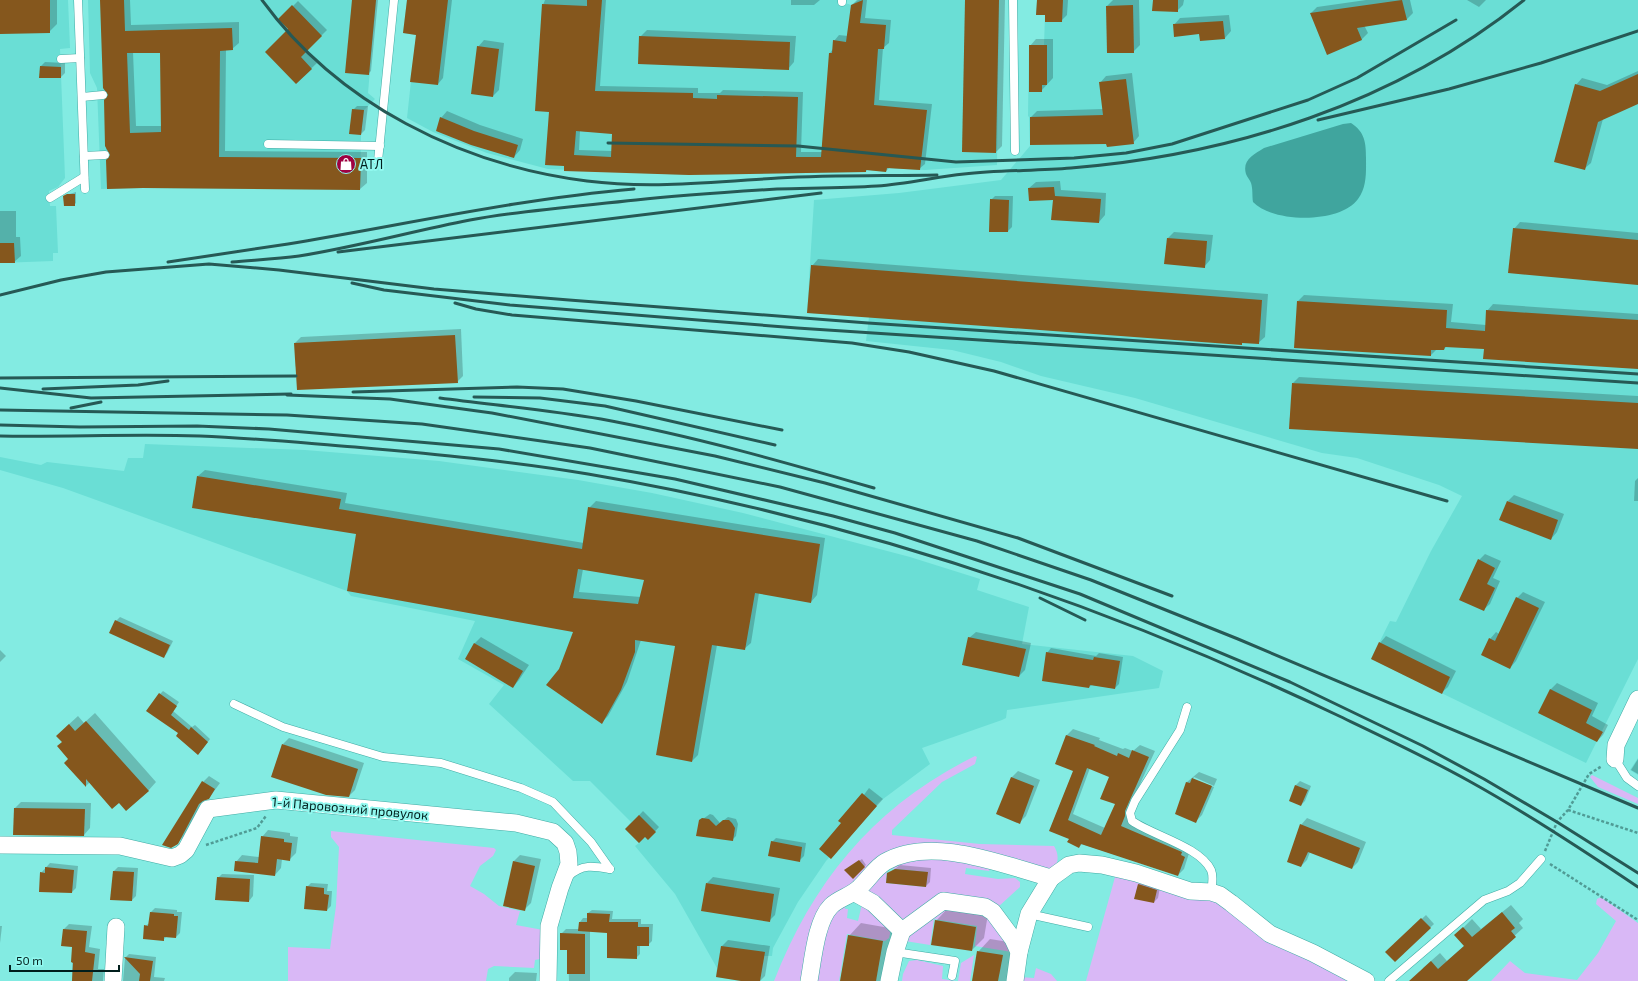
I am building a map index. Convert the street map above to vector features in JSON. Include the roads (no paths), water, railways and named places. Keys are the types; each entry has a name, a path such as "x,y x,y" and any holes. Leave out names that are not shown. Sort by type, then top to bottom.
{"street":[{"path":"1615,759 1616,746 1638,699"},
{"name":"1-й Паровозний провулок","path":"0,845 120,846 172,858 180,855 186,850 208,809 276,800 516,823 542,828 559,836 565,843 569,864 560,888"},
{"path":"809,981 821,923 827,910 832,904 855,893 884,863 899,856 919,853 967,854 1051,878"},
{"path":"1015,981 1019,952 1029,914 1051,878 1069,865 1079,863 1102,865 1136,873 1190,891 1211,892 1220,895 1270,934 1313,953 1366,981"},
{"path":"548,981 549,926 560,888"},
{"path":"855,893 873,903 902,931"},
{"path":"889,981 895,952 902,931 943,901 985,907 993,912 1013,939 1019,952"},
{"path":"112,981 116,927"}],"lane":[{"path":"78,0 85,189"},
{"path":"378,161 394,0"},
{"path":"1013,0 1015,151"},
{"path":"61,59 80,58"},
{"path":"82,96 103,95"},
{"path":"268,144 380,146"},
{"path":"84,156 105,155"},
{"path":"50,198 84,177"},
{"path":"234,704 283,727 383,757 441,763 521,788 553,802 591,842 610,869 590,866 576,869 566,878 560,888"},
{"path":"1187,707 1180,730 1135,801 1130,813 1132,821 1143,828 1204,860 1211,870 1213,878 1211,892"},
{"path":"1615,759 1627,778 1638,786"},
{"path":"1389,981 1484,900 1508,892 1520,883 1541,859"},
{"path":"1029,914 1088,927"},
{"path":"895,952 955,961 952,976"}],"railway":[{"path":"262,0 293,37 327,70 365,99 406,124 449,144 494,161 540,173 587,181 659,185 798,177 937,175"},
{"path":"232,262 299,256 470,220 532,211 706,194 777,189 877,186 964,174 1071,168 1132,161 1192,151 1252,136 1310,118 1367,95 1422,68 1474,36 1524,0"},
{"path":"608,143 798,146 956,162 1074,158 1126,153 1172,144 1308,100 1357,78 1456,20"},
{"path":"1318,120 1449,89 1541,63 1638,31"},
{"path":"168,262 331,237 547,199 634,189"},
{"path":"338,252 821,193"},
{"path":"0,295 61,280 106,272 209,264 279,270 434,289 569,300 868,323 1638,374"},
{"path":"352,283 384,290 510,305 797,328 1638,383"},
{"path":"455,303 476,309 512,315 852,343 909,352 994,371 1447,501"},
{"path":"0,378 296,376"},
{"path":"43,389 138,385 168,381"},
{"path":"353,392 517,387 563,389 636,401 782,430"},
{"path":"0,388 91,398 291,394"},
{"path":"287,395 390,399 492,413 715,456 825,483 1018,538 1172,596"},
{"path":"474,397 540,398 605,406 775,445"},
{"path":"440,398 601,419 670,433 738,450 874,488"},
{"path":"71,408 101,402"},
{"path":"0,410 287,415 422,424 590,448 780,487 977,541 1091,580 1238,639 1638,808"},
{"path":"0,425 80,427 197,426 269,429 499,449 675,479 833,516 895,533 1080,594 1290,682 1423,746 1484,779 1557,822 1638,873"},
{"path":"0,436 200,436 258,439 443,455 559,469 685,492 781,514 876,540 971,569 1064,601 1156,636 1247,674 1337,715 1453,772 1533,819 1638,887"},
{"path":"1040,598 1085,620"}],"place":[{"name":"АТЛ","path":"346,164"}]}
